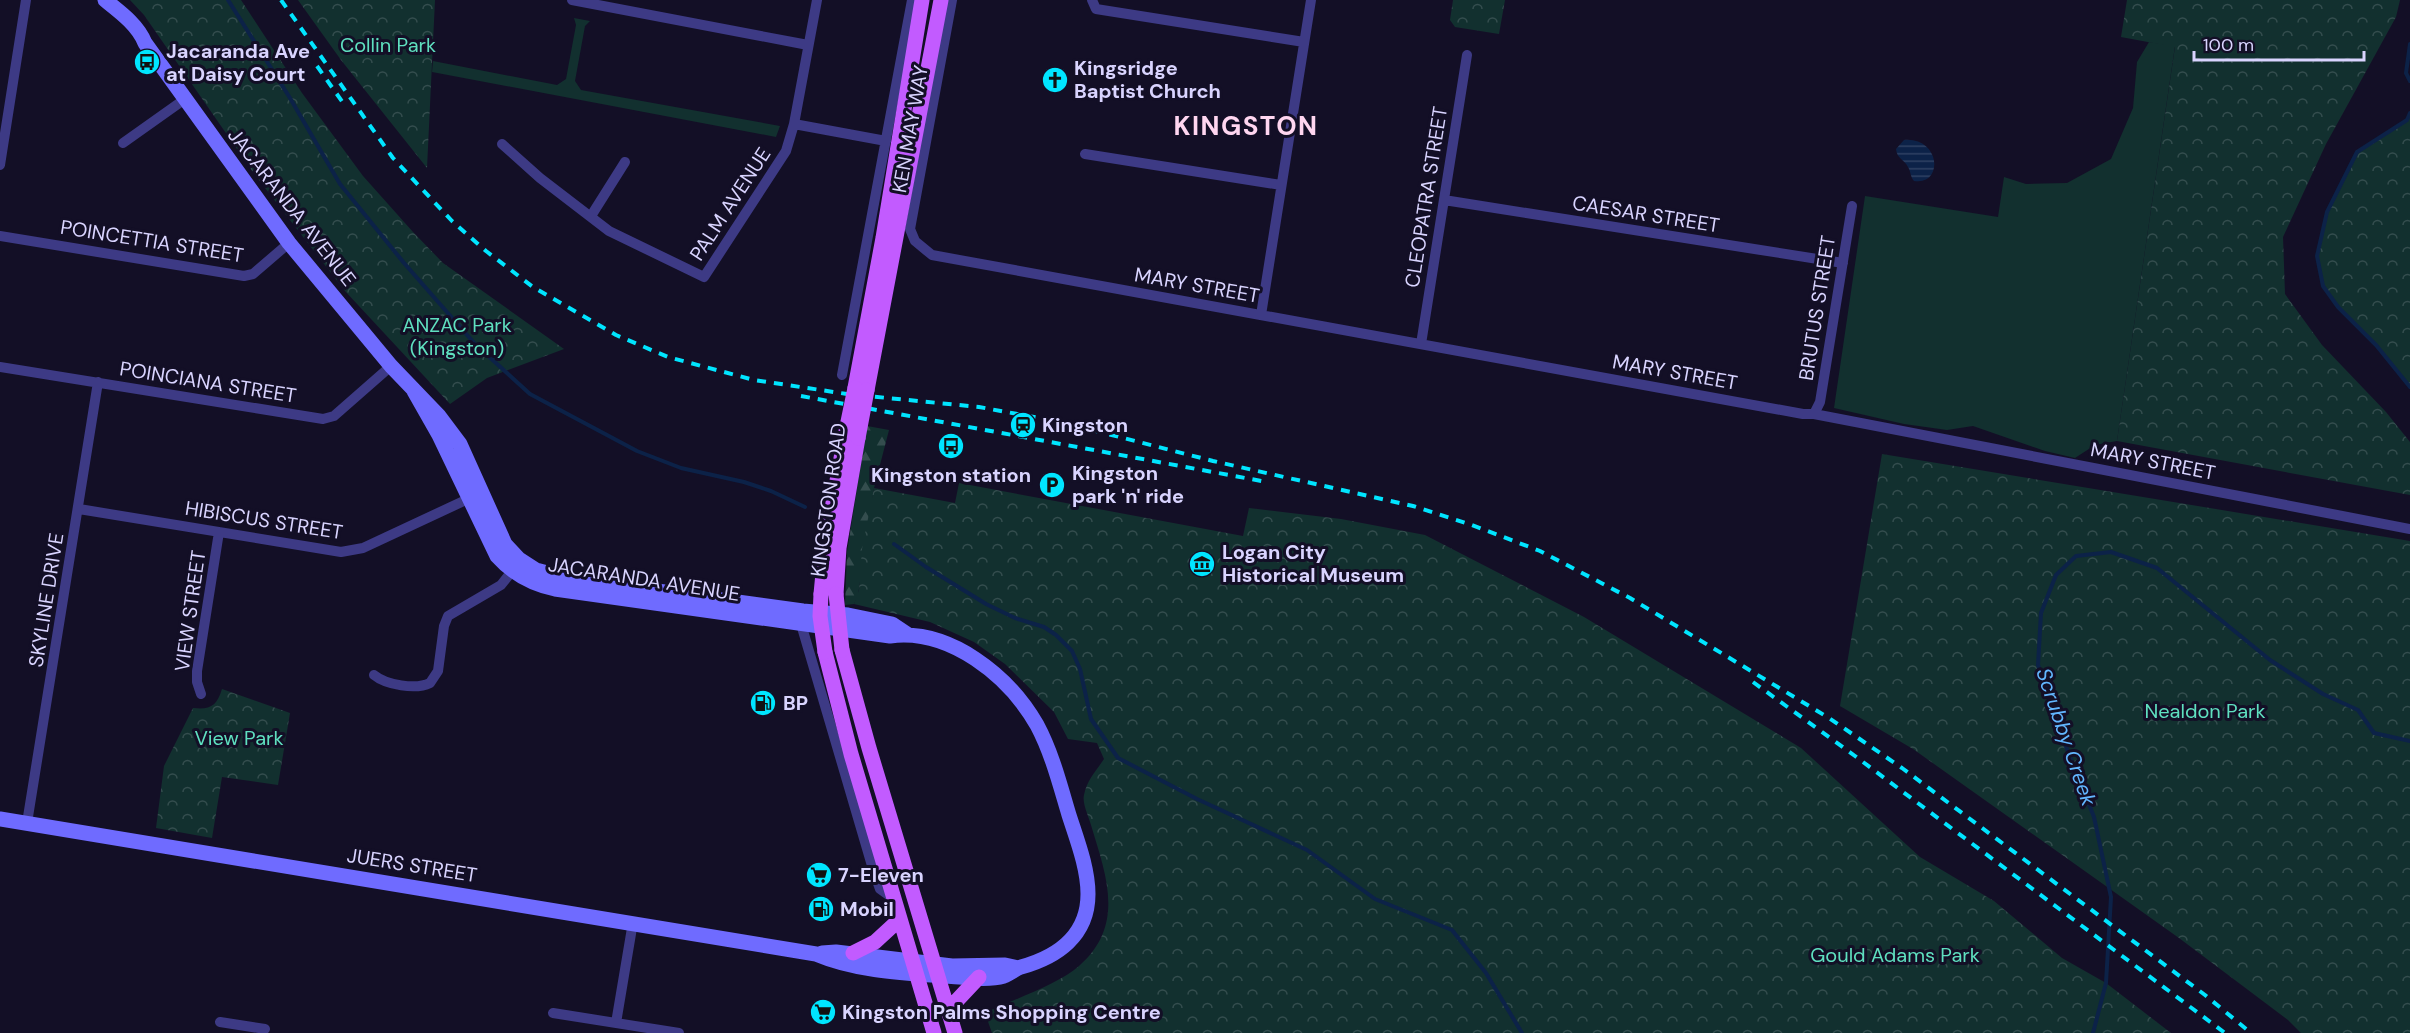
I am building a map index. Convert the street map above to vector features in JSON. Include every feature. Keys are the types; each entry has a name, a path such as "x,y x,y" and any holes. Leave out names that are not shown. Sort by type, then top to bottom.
{"main road":[{"name":"KINGSTON ROAD","path":"861,389 922,0"},
{"name":"KINGSTON ROAD","path":"941,0 851,437 826,542 829,594 842,650 862,726 955,1033"},
{"name":"KINGSTON ROAD","path":"829,594 820,616 825,652 845,732 934,1033"},
{"path":"853,954 875,942 900,919"},
{"path":"948,1010 979,977"}],"street":[{"path":"0,165 26,0"},
{"name":"JACARANDA AVENUE","path":"91,0 145,43"},
{"name":"JACARANDA AVENUE","path":"105,0 125,16 142,35 145,43 289,243 414,391 459,461 516,565 533,583 555,589 801,624 890,636 907,634"},
{"path":"572,0 808,45"},
{"path":"817,0 794,124 886,141"},
{"path":"843,375 912,0"},
{"name":"KEN MAY WAY","path":"932,255 915,241 910,229 952,0"},
{"path":"1260,315 1311,0"},
{"path":"1094,4 1304,42"},
{"name":"CLEOPATRA STREET","path":"1421,344 1467,55"},
{"path":"0,90 12,92"},
{"path":"123,143 185,99"},
{"name":"PALM AVENUE","path":"502,144 540,178 609,231 704,277 786,151 794,124"},
{"path":"1085,154 1281,185"},
{"path":"591,216 625,162"},
{"name":"CAESAR STREET","path":"1444,200 1843,264"},
{"name":"BRUTUS STREET","path":"1814,414 1820,402 1852,206"},
{"name":"POINCETTIA STREET","path":"0,236 244,276 253,274 289,243"},
{"name":"MARY STREET","path":"932,255 1783,411 1814,414 2410,529"},
{"name":"POINCIANA STREET","path":"0,367 323,419 334,416 391,366"},
{"name":"SKYLINE DRIVE","path":"27,824 98,382"},
{"name":"JACARANDA AVENUE","path":"459,461 468,499 497,556 516,565 570,579 803,611 848,615 892,624 907,634 954,648 979,663 1011,689 1038,727 1055,768 1085,871 1088,892 1087,910 1079,931 1061,951 1041,962 1018,968 1005,975 979,977 914,967"},
{"name":"HIBISCUS STREET","path":"79,509 347,552 363,548 468,499"},
{"name":"VIEW STREET","path":"201,694 197,682 197,671 219,532"},
{"path":"374,675 391,683 418,686 430,683 438,671 444,626 448,616 501,585 516,565"},
{"name":"KINGSTON ROAD","path":"801,624 873,869 880,889 894,899"},
{"name":"JUERS STREET","path":"0,819 633,922 816,954 834,962 914,967"},
{"path":"616,1023 633,922"},
{"name":"JUERS STREET","path":"816,954 836,952 853,954 914,967"},
{"name":"JACARANDA AVENUE","path":"935,970 1005,965 1018,968"},
{"path":"554,1013 679,1033"},
{"path":"220,1022 238,1029 265,1029"}],"green space":[{"name":"ANZAC Park (Kingston)","path":"130,0 241,0 302,93 363,176 413,232 443,263 564,349 487,378 450,404 345,291 255,175 144,15"},
{"name":"Collin Park","path":"298,0 435,0 427,168 341,60"},
{"path":"1453,0 1505,0 1499,34 1455,27 1450,20"},
{"path":"2127,0 2400,0 2396,17 2326,144 2283,237 2285,294 2322,345 2386,412 2410,442 2410,495 2117,441 2175,47 2121,37"},
{"path":"574,18 590,21 585,26 575,81 581,90 780,126 776,137 432,72 433,61 557,85 566,79 576,25"},
{"path":"2149,42 2175,46 2117,441 2095,445 2075,458 2045,451 1973,426 1947,430 1904,424 1834,408 1865,196 1998,217 2004,177 2026,184 2067,183 2111,159 2133,108 2137,62"},
{"path":"2410,113 2410,387 2376,345 2338,307 2323,286 2317,256 2327,212 2357,152 2407,120"},
{"path":"867,426 889,430 874,488 858,595 854,604 845,605 847,552"},
{"name":"Nealdon Park","path":"1882,454 2410,541 2410,1033 2301,1033 2288,1020 2179,938 1913,749 1840,706"},
{"name":"Gould Adams Park","path":"959,483 1243,536 1249,508 1341,519 1425,535 1584,617 1801,748 1920,857 1994,901 2062,958 2106,983 2171,1033 992,1033 985,1013 1070,973 1094,950 1103,934 1107,917 1106,881 1084,799 1090,780 1104,759 1097,743 1068,739 1054,712 1005,664 974,642 930,622 854,604 859,590 862,549 874,488 955,503"},
{"name":"View Park","path":"222,689 290,713 278,785 222,777 212,838 156,828 164,766 193,708 212,706"}],"water":[{"path":"1904,140 1916,141 1931,153 1934,169 1924,181 1914,181 1906,164 1898,155 1896,149"}],"waterway":[{"path":"228,0 290,98 340,184 404,263 475,344 530,394 637,451 681,468 744,482 771,491 805,507"},
{"name":"Scrubby Creek","path":"2410,44 2406,73 2410,81"},
{"name":"Scrubby Creek","path":"2410,113 2407,120 2357,152 2327,212 2317,256 2323,286 2338,307 2376,345 2410,387"},
{"path":"894,544 986,604 1015,618 1044,627 1056,635 1072,651 1080,669 1091,719 1118,758 1197,799 1307,850 1375,899 1452,930 1486,973 1522,1033"},
{"name":"Scrubby Creek","path":"2093,1033 2106,983 2111,897 2094,817 2063,739 2038,665 2041,613 2056,575 2076,556 2111,552 2157,568 2270,660 2323,694 2358,710 2374,733 2410,741"}],"railway":[{"path":"281,0 393,158 452,221 533,287 616,335 668,357 754,380 847,394 979,407 1061,422 1213,461 1413,506 1540,551 1630,598 1829,718 1902,768 2205,995 2251,1033"},
{"path":"317,66 346,107"},
{"path":"801,396 1267,482"},
{"path":"1753,682 2225,1033"}],"place":[{"name":"Jacaranda Ave at Daisy Court","path":"147,62"},
{"name":"Kingsridge Baptist Church","path":"1055,80"},
{"name":"Kingston","path":"1023,425"},
{"name":"Kingston station","path":"951,446"},
{"name":"Kingston park 'n' ride","path":"1052,485"},
{"name":"Logan City Historical Museum","path":"1202,564"},
{"name":"BP","path":"763,703"},
{"name":"7-Eleven","path":"819,875"},
{"name":"Mobil","path":"821,909"},
{"name":"Kingston Palms Shopping Centre","path":"823,1012"}],"district":[{"name":"KINGSTON","path":"1246,126"}]}
